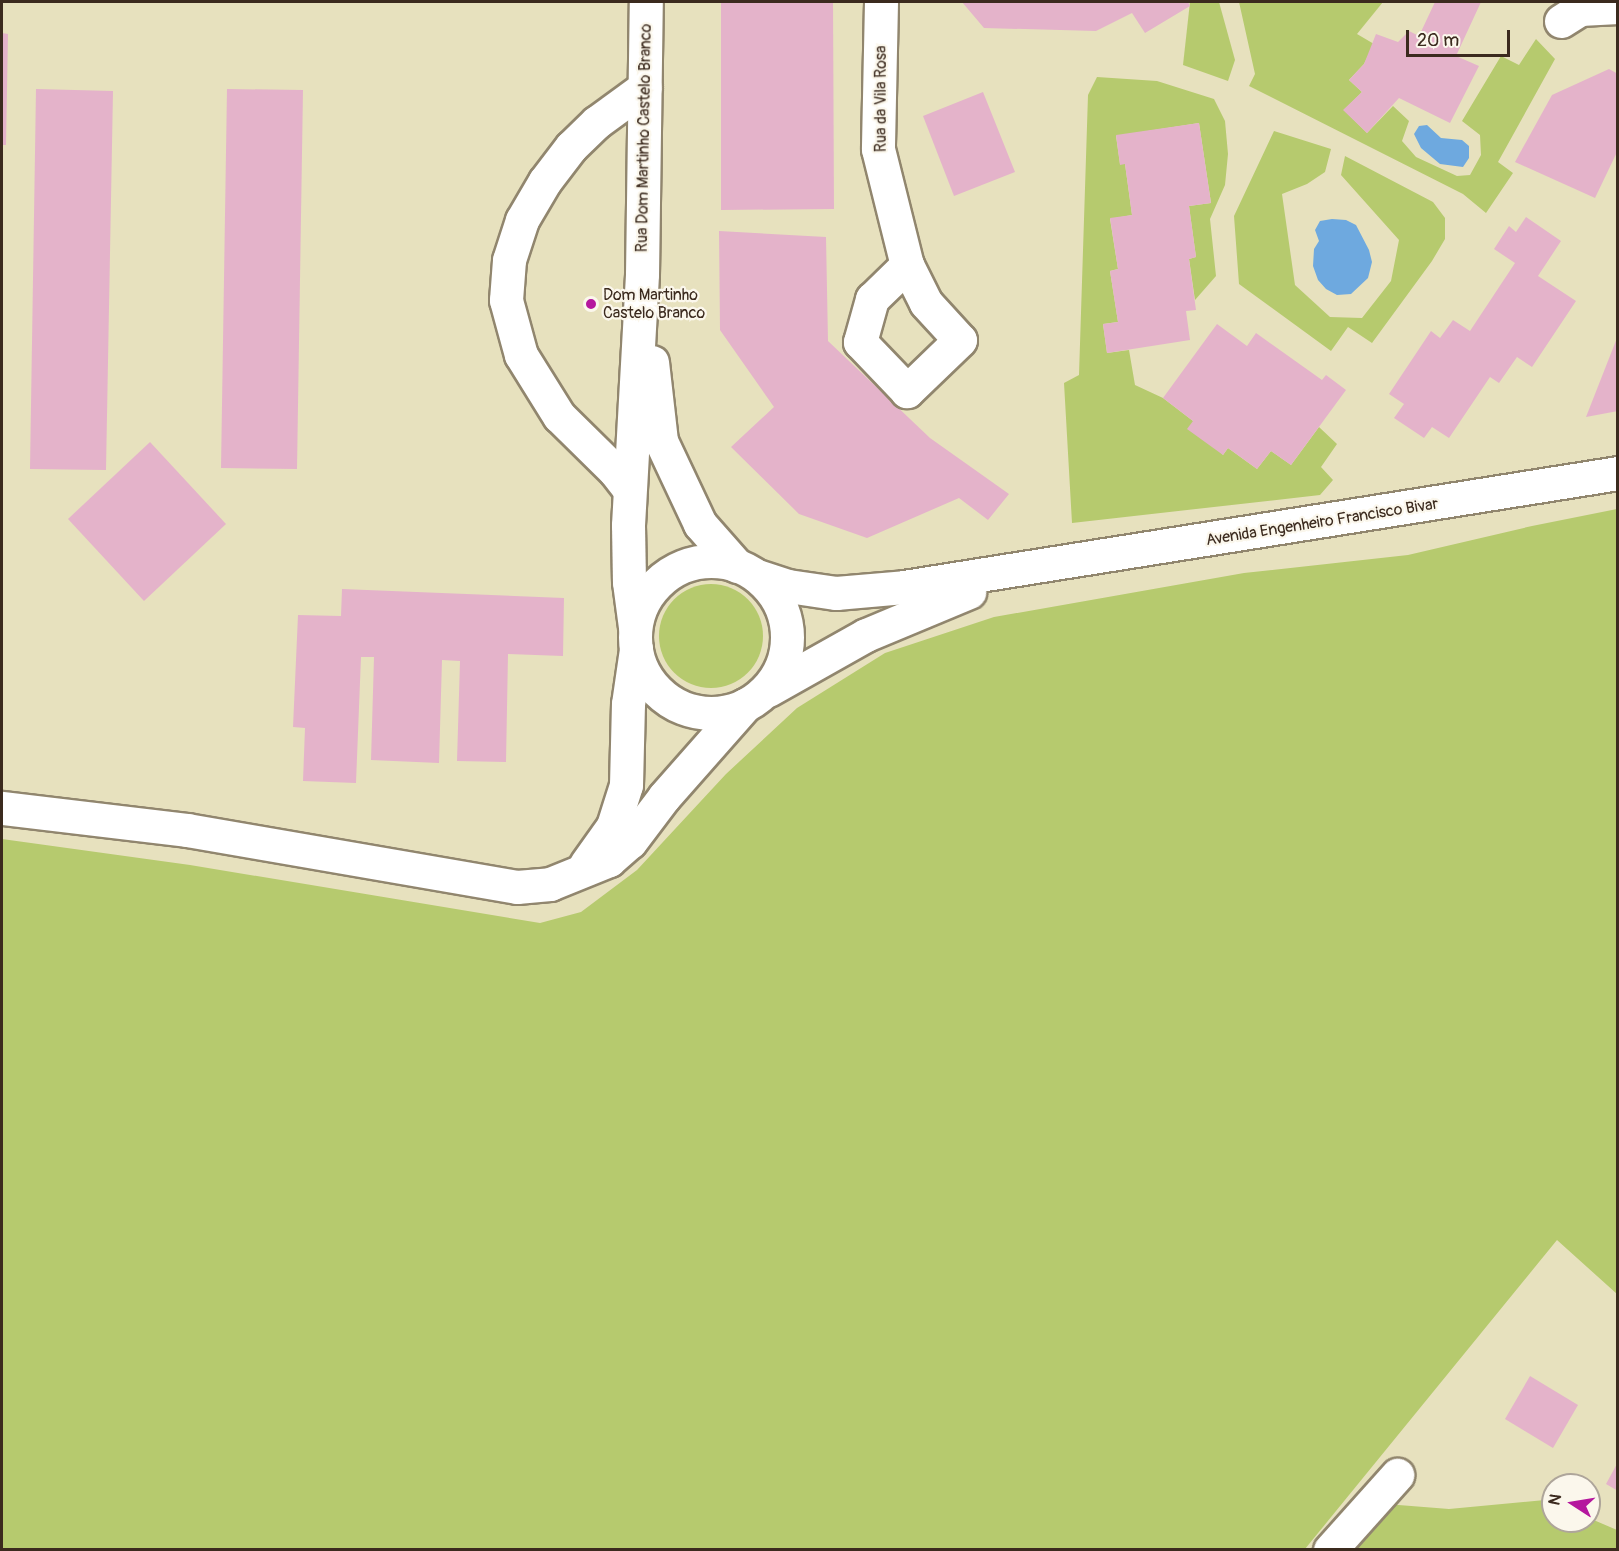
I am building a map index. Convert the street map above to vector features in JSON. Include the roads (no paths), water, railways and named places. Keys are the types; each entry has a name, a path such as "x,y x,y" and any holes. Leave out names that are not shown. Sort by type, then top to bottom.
{"street":[{"name":"Rua Dom Martinho Castelo Branco","path":"642,274 646,2"},
{"name":"Rua da Vila Rosa","path":"881,2 878,149 907,265"},
{"path":"1561,21 1580,9 1617,7"},
{"path":"629,489 615,471 559,416 521,355 506,300 509,260 522,220 545,181 571,147 597,122 645,87"},
{"path":"642,274 629,489 628,582 635,638 644,674 658,693 677,706 696,712 713,713 753,700 866,635 921,609 1026,570"},
{"path":"2,808 187,830 517,887 550,884 609,860 630,842 664,798 753,700 772,683 782,662 787,640 785,620 779,603 700,524 662,441 642,274"},
{"name":"Avenida Engenheiro Francisco Bivar","path":"1026,570 1617,473"},
{"path":"580,873 613,825 626,785 628,704 635,638 648,596 672,572 694,563 718,561 788,586 836,593 904,587 1026,570"},
{"path":"1330,1550 1396,1475"}],"water":[{"path":"1427,125 1441,138 1462,140 1469,146 1469,158 1463,167 1440,164 1421,148 1414,134 1419,126"},
{"path":"1346,220 1356,225 1369,250 1372,262 1368,278 1351,294 1337,295 1326,289 1318,280 1313,266 1314,249 1319,241 1315,230 1320,221"}],"place":[{"name":"Dom Martinho Castelo Branco","path":"591,304"}]}
